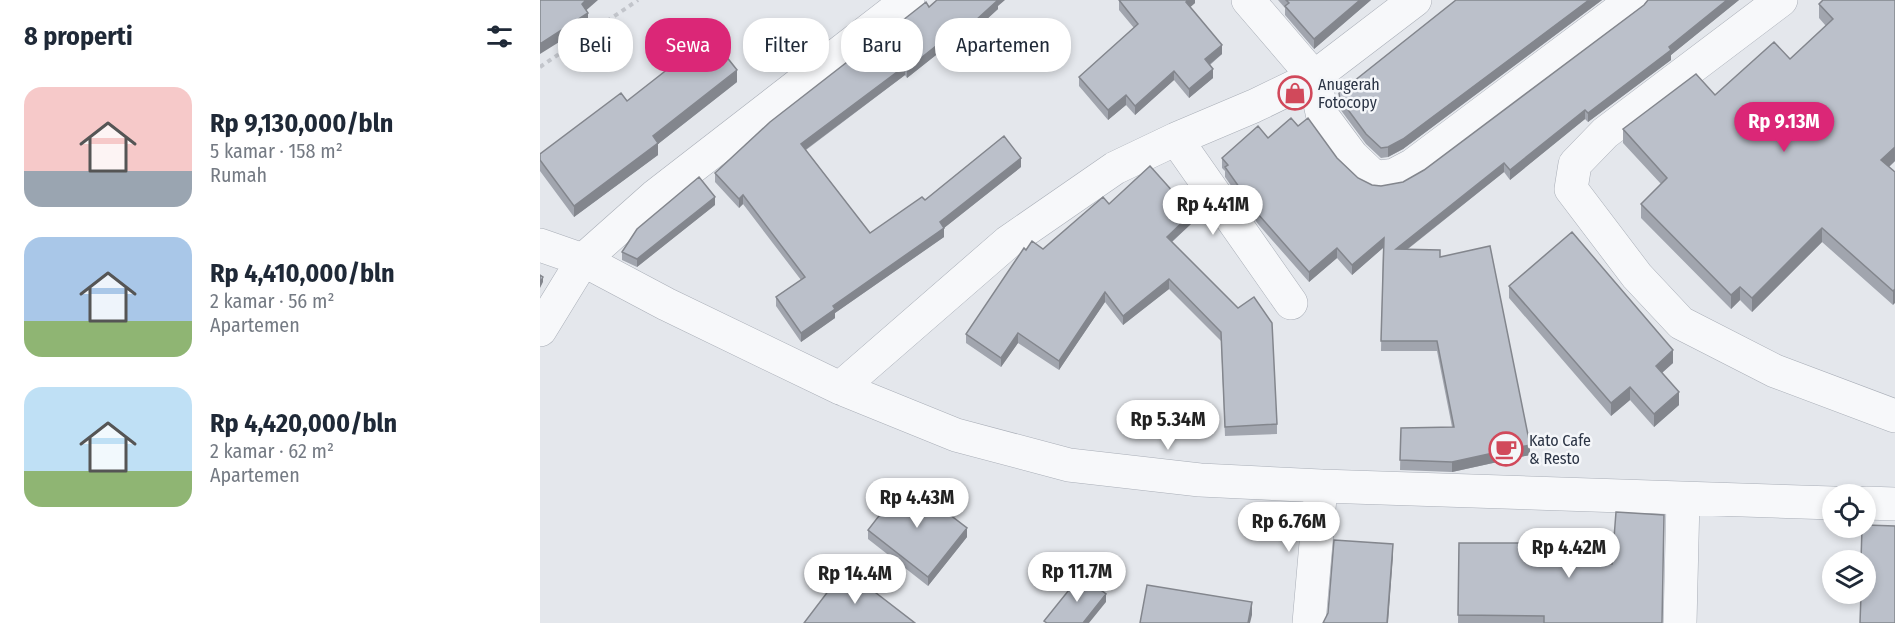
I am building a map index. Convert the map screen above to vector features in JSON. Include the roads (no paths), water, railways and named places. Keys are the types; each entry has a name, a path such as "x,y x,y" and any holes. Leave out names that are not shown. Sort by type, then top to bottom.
{"street":[{"path":"540,330 583,260 655,196 908,0"},
{"path":"1248,0 1314,77 1323,117 1352,156 1371,174 1379,177 1394,175 1413,165 1633,0"},
{"path":"840,388 1008,242 1115,168 1314,77 1413,0"},
{"path":"1781,0 1605,133 1575,164 1571,189 1637,276 1681,323 1775,371 1893,412"},
{"path":"1176,139 1291,303"},
{"path":"540,244 583,260 666,304 840,388 956,435 1069,465 1200,480 1822,503"},
{"path":"1309,623 1321,486"},
{"path":"1680,623 1683,499"},
{"path":"1876,504 1895,504"}],"place":[{"name":"Anugerah Fotocopy","path":"1295,93"},
{"name":"Kato Cafe & Resto","path":"1506,449"}]}
